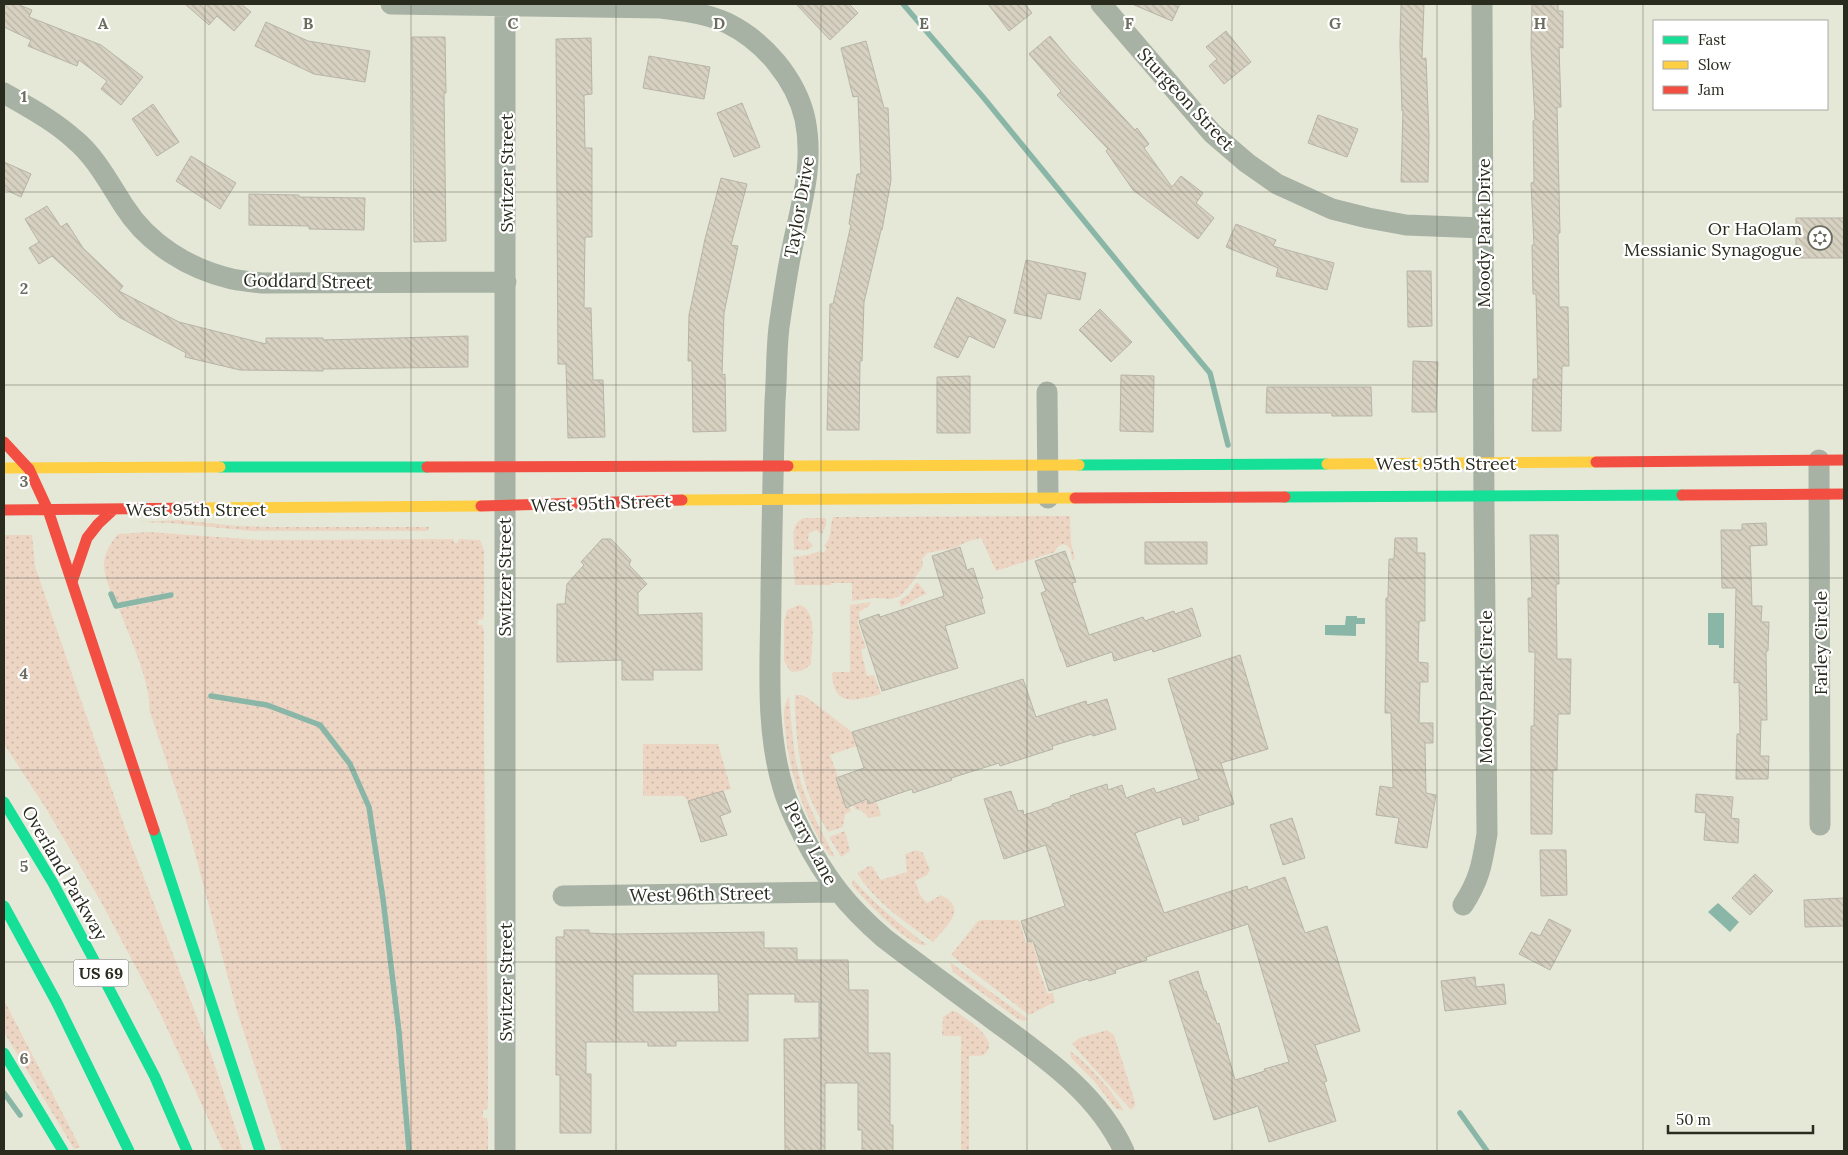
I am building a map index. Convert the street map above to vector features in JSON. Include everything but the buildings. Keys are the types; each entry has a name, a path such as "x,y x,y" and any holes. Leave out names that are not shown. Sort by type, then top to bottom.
{"main road":[{"path":"4,442 29,469 48,510 260,1151"},
{"name":"West 95th Street","path":"4,468 1048,464 1299,468 1483,463 1844,460"},
{"name":"West 95th Street","path":"4,510 504,506 690,500 1048,498 1300,493 1484,496 1844,494"},
{"path":"72,582 87,538 114,509"},
{"name":"Overland Parkway","path":"4,802 53,883 106,981 155,1077 187,1151"},
{"name":"US 69","path":"4,906 57,1003 129,1151"},
{"path":"4,1053 62,1151"}],"street":[{"name":"Taylor Drive","path":"391,4 505,4 660,8 694,12 727,23 753,39 776,63 794,90 804,117 810,148 808,171 789,261 779,330 773,466"},
{"name":"Switzer Street","path":"505,4 505,1151"},
{"name":"Sturgeon Street","path":"1101,4 1212,133 1276,184 1332,209 1368,218 1406,225 1483,228"},
{"name":"Moody Park Drive","path":"1482,4 1483,463"},
{"name":"Goddard Street","path":"4,93 42,115 74,139 87,152 107,178 125,208 145,233 169,253 199,268 232,279 262,283 506,282"},
{"path":"1047,392 1048,498"},
{"name":"Farley Circle","path":"1819,460 1820,825"},
{"name":"Moody Park Circle","path":"1463,905 1475,887 1487,834 1483,463"},
{"name":"Perry Lane","path":"773,466 771,713 778,765 784,791 793,816 816,861 837,892 861,918 884,938 1057,1068 1089,1099 1117,1137 1124,1151"},
{"name":"West 96th Street","path":"563,896 837,892"}],"shaded area":[{"path":"1070,516 1071,543 1075,559 1072,560 1069,548 1063,544 1057,547 1055,552 996,571 981,538 954,548 927,553 922,559 923,566 911,584 900,596 891,599 874,598 852,601 852,583 795,585 793,557 820,551 823,553 827,549 824,546 830,535 833,517"},
{"path":"804,518 825,518 826,525 822,534 816,530 809,533 808,540 813,545 812,547 807,550 794,550 793,535 795,527"},
{"path":"179,520 237,526 429,527 428,531 252,531 139,522"},
{"path":"149,532 261,540 453,539 457,543 459,539 480,540 484,550 484,615 483,619 478,620 478,625 482,625 484,630 488,1043 488,1102 487,1110 483,1110 483,1118 487,1118 488,1123 488,1151 282,1151 236,1008 188,827 149,709 147,687 119,609 176,596 171,592 121,603 114,601 105,574 104,559 111,543 118,534"},
{"path":"4,535 32,535 35,566 124,825 211,1054 243,1151 223,1151 159,1011 100,900 45,807 4,744"},
{"path":"916,583 927,594 901,607 899,601 909,594"},
{"path":"871,602 869,606 859,612 860,619 857,621 866,648 861,650 867,676 874,675 881,694 855,700 848,699 837,693 832,674 834,672 850,672 850,605"},
{"path":"799,605 805,608 812,621 811,664 802,670 793,672 790,671 784,661 784,621 787,610"},
{"path":"795,695 802,695 809,699 852,732 857,746 830,755 838,777 836,778 851,811 845,814 843,827 828,832 810,798 803,773 797,734"},
{"path":"789,697 795,753 802,786 835,857 829,855 812,826 805,811 790,763 784,721 784,708"},
{"path":"643,744 718,744 731,789 688,801 683,796 643,796"},
{"path":"867,800 869,804 876,801 880,816 869,818 862,811 855,809 853,805"},
{"path":"845,831 850,851 841,857 829,837"},
{"path":"916,850 923,853 930,870 927,875 915,881 920,895 927,903 941,895 949,900 953,906 954,912 949,924 933,942 882,903 857,873 872,866 881,880 907,872 905,854"},
{"path":"853,879 879,906 927,945 910,940 899,932 852,885"},
{"path":"1018,920 1020,922 1026,943 1032,942 1038,961 1036,963 1048,994 1053,993 1055,1002 1029,1015 951,955 978,921"},
{"path":"950,962 1028,1019 1024,1021 1018,1019 953,972"},
{"path":"4,1000 80,1147 74,1149 4,1032"},
{"path":"952,1011 957,1012 980,1030 986,1036 989,1043 989,1048 985,1054 969,1056 969,1151 961,1151 961,1036 942,1036 943,1017"},
{"path":"1107,1030 1114,1035 1135,1102 1135,1106 1131,1110 1072,1044 1079,1038"},
{"path":"1070,1051 1100,1078 1124,1111 1115,1108 1094,1081 1071,1058"}],"water":[{"path":"1708,613 1724,613 1724,648 1719,648 1719,645 1708,645"},
{"path":"1346,616 1365,618 1365,624 1356,624 1356,636 1325,635 1325,625 1345,625"},
{"path":"1718,903 1739,922 1730,932 1708,912"}],"waterway":[{"path":"903,4 983,97 1210,373 1228,445"},
{"path":"111,594 116,606 171,595"},
{"path":"211,696 267,705 320,725 350,764 369,807 383,899 399,1032 409,1151"},
{"path":"4,1093 20,1115"},
{"path":"1460,1113 1487,1151"}],"traffic: fast":[{"path":"1079,465 1327,464"},
{"path":"220,467 427,467"},
{"path":"1285,497 1682,495"},
{"path":"4,802 53,883 105,981 155,1077 187,1151"},
{"path":"154,830 260,1151"},
{"path":"4,906 57,1003 129,1151"},
{"path":"4,1053 63,1151"}],"traffic: slow":[{"path":"1327,464 1596,462"},
{"path":"788,466 1079,465"},
{"path":"4,468 220,467"},
{"path":"682,500 1075,498"},
{"path":"202,508 481,506"}],"traffic: jam":[{"path":"4,442 29,469 48,510 154,830"},
{"path":"1596,462 1844,460"},
{"path":"427,467 788,466"},
{"path":"1682,495 1844,494"},
{"path":"1075,498 1285,497"},
{"path":"481,506 682,500"},
{"path":"4,510 202,508"},
{"path":"72,582 87,538 114,509"}],"place":[{"name":"Or HaOlam Messianic Synagogue","path":"1820,238"}]}
